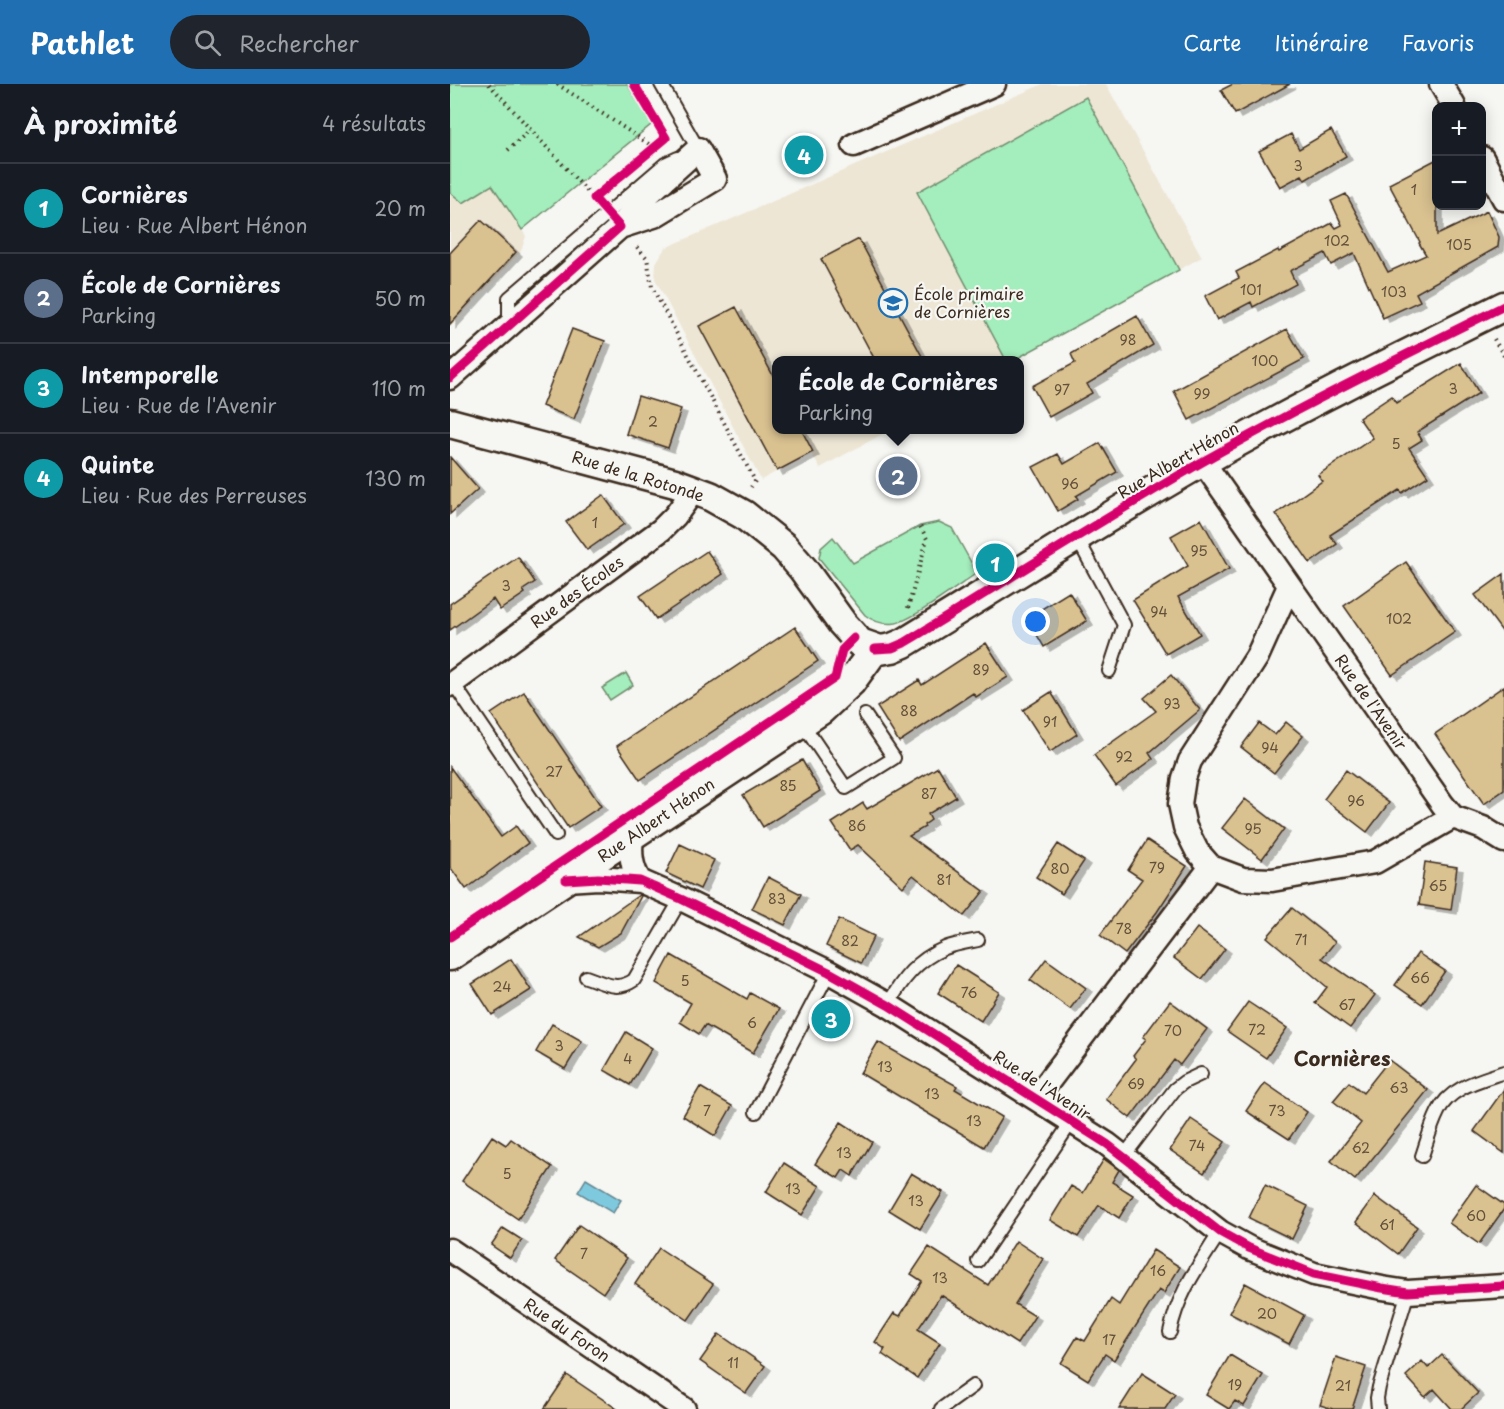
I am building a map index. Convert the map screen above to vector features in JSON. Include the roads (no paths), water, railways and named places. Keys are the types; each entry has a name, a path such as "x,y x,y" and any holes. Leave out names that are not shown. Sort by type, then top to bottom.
{"street":[{"path":"854,144 953,92 994,84"},
{"path":"1441,84 1452,102"},
{"path":"450,378 620,227 644,198 698,149 715,179 654,216 620,227"},
{"path":"1486,165 1504,199"},
{"name":"Rue Albert Hénon","path":"450,956 802,723 844,690 859,674 875,649 886,650 898,647 1076,536 1203,462 1330,394 1504,306"},
{"name":"Rue de la Rotonde","path":"450,423 694,490 735,509 784,548 803,569 854,638 875,649"},
{"name":"Rue de l'Avenir","path":"1203,462 1453,817"},
{"name":"Rue des Écoles","path":"452,684 661,530 675,516 694,490"},
{"path":"1289,586 1257,657 1199,745 1184,778 1180,804 1181,815 1197,850 1212,867 1243,879 1272,880 1375,862 1453,817 1483,828 1504,840"},
{"path":"632,836 633,866 640,881"},
{"name":"Rue de l'Avenir","path":"1036,1098 1212,867"},
{"name":"Rue de l'Avenir","path":"566,880 598,878 640,881 829,972 888,1005 1072,1121 1124,1156 1220,1232 1250,1248 1314,1274 1353,1284 1408,1292 1504,1286"},
{"name":"Rue du Foron","path":"450,1250 684,1409"}],"lane":[{"path":"509,324 509,298 665,164 698,149 661,84"},
{"path":"1076,536 1124,625 1109,671"},
{"path":"452,684 556,835"},
{"path":"802,723 846,788 894,758 866,716"},
{"path":"586,977 610,986 625,986 634,980 681,899"},
{"path":"888,1005 901,981 914,968 945,948 978,940"},
{"path":"756,1112 829,972"},
{"path":"1422,1156 1438,1109 1451,1095 1467,1085 1504,1072"},
{"path":"1124,1156 1175,1089 1200,1074"},
{"name":"Rue de l'Avenir","path":"978,1260 1072,1121"},
{"path":"1170,1332 1181,1295 1220,1232"},
{"path":"1378,1409 1377,1398 1408,1292"},
{"path":"941,1409 973,1386"}],"water":[{"path":"586,1179 621,1200 613,1213 578,1192"}],"place":[{"name":"Quinte","path":"804,155"},
{"name":"École primaire de Cornières","path":"893,303"},
{"name":"École de Cornières","path":"898,476"},
{"name":"Cornières","path":"995,563"},
{"name":"Intemporelle","path":"831,1019"}],"district":[{"name":"Cornières","path":"1342,1059"}]}
